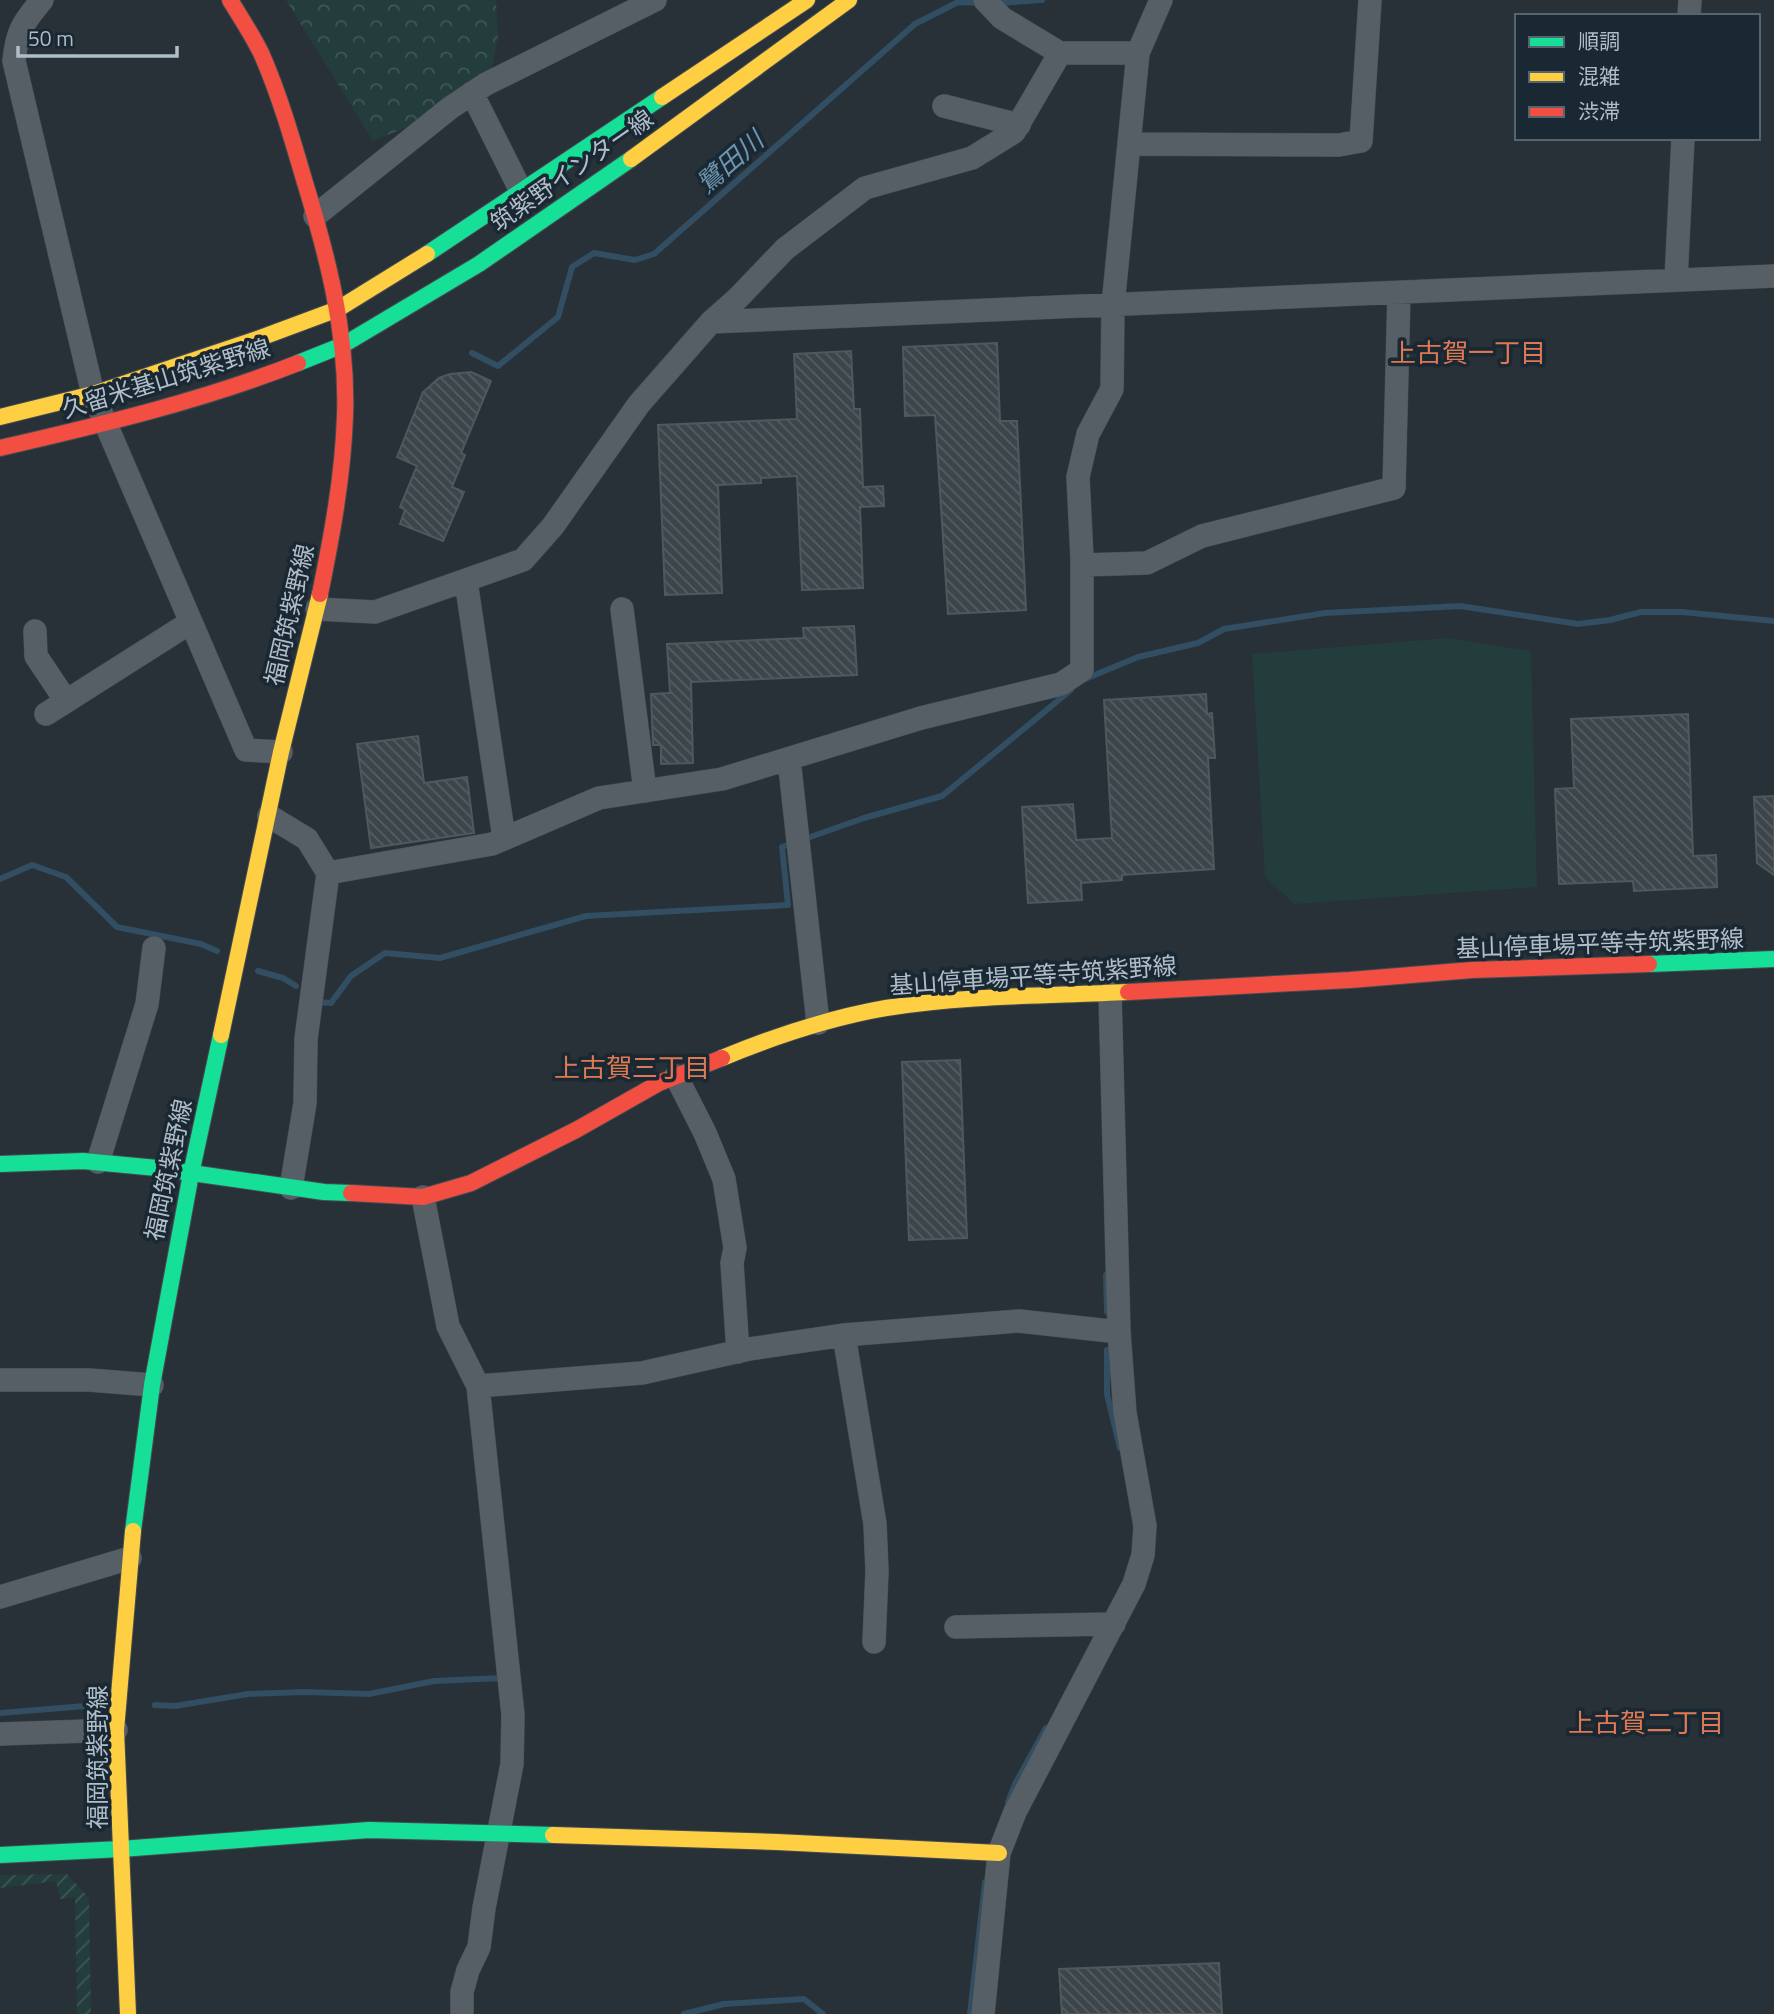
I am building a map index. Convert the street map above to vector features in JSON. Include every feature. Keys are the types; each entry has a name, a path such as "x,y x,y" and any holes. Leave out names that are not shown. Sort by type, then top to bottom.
{"main road":[{"path":"230,0 261,53 279,98 315,216 338,309 343,345"},
{"name":"筑紫野インター線","path":"338,309 522,191 807,0"},
{"name":"筑紫野インター線","path":"343,345 479,264 629,160 849,0"},
{"name":"久留米基山筑紫野線","path":"0,417 93,394 338,309"},
{"name":"久留米基山筑紫野線","path":"0,448 105,424 267,375 343,345"},
{"name":"福岡筑紫野線","path":"128,2014 116,1730 130,1558 152,1385 191,1174 281,752 317,609 337,507 345,415 343,345"},
{"name":"基山停車場平等寺筑紫野線","path":"0,1164 98,1162 324,1192 423,1197 471,1183 576,1130 659,1083 752,1045 818,1023 887,1008 970,1000 1350,980 1472,970 1774,959"},
{"path":"0,1855 121,1849 369,1830 777,1842 999,1853"}],"street":[{"path":"42,0 8,39 93,394 247,750 281,752"},
{"path":"315,216 472,93 655,0"},
{"path":"985,0 1002,18 1060,53 1138,53"},
{"path":"328,873 479,846 599,798 722,779 920,718 1061,684 1082,670 1082,565 1078,477 1088,434 1111,389 1114,305 1138,53 1161,0"},
{"path":"1129,144 1339,145 1361,141 1370,0"},
{"path":"317,609 375,612 523,560 553,526 639,404 711,322 785,249 865,188 972,158 1014,132 1060,53"},
{"path":"472,93 522,191"},
{"path":"944,106 1019,125"},
{"path":"1676,281 1683,140"},
{"path":"711,322 1774,276"},
{"path":"1082,565 1147,564 1202,536 1394,488 1399,293"},
{"path":"466,581 504,838"},
{"path":"622,609 645,791"},
{"path":"46,714 191,621"},
{"path":"35,631 36,656 66,702"},
{"path":"789,759 818,1023"},
{"path":"269,816 307,839 328,873 306,1039 305,1103 291,1188"},
{"path":"98,1162 147,1004 154,948"},
{"path":"983,2014 999,1853 1015,1812 1134,1584 1143,1555 1145,1526 1125,1413 1119,1332 1110,993"},
{"path":"676,1076 705,1133 724,1179 735,1248 732,1263 738,1352"},
{"path":"423,1197 448,1326 478,1386 513,1715 512,1764 497,1834 479,1947 468,1970 462,1992 461,2014"},
{"path":"478,1386 642,1373 738,1352 844,1335 1019,1321 1119,1332"},
{"path":"844,1335 875,1524 877,1571 874,1642"},
{"path":"0,1380 89,1380 152,1385"},
{"path":"0,1597 130,1558"},
{"path":"956,1628 1114,1624"},
{"path":"0,1734 116,1730"}],"green space":[{"path":"286,0 496,0 498,37 492,67 467,103 373,141"},
{"path":"1448,638 1531,651 1537,887 1294,904 1265,877 1252,654"},
{"path":"67,1874 89,1898 91,2014 77,2014 75,1897 60,1899 56,1881 0,1888 0,1875"}],"building":[{"path":"997,343 1000,421 1017,421 1026,610 948,614 935,415 905,416 903,347"},
{"path":"851,351 854,409 860,409 863,487 883,486 884,506 860,507 863,588 802,590 797,476 761,478 761,483 718,485 722,593 665,595 658,425 797,419 794,354"},
{"path":"471,372 491,381 461,453 465,455 452,487 464,492 443,541 400,524 405,510 400,507 417,466 397,457 423,392 439,378"},
{"path":"854,626 857,675 691,682 693,763 661,764 661,745 653,745 651,694 670,693 667,644 804,638 803,628"},
{"path":"1206,694 1207,714 1212,713 1215,758 1208,758 1214,869 1122,875 1122,880 1081,883 1082,900 1028,903 1022,807 1073,804 1076,840 1112,838 1104,700"},
{"path":"1688,714 1693,856 1716,855 1717,887 1634,891 1633,881 1559,884 1555,789 1574,788 1571,719"},
{"path":"418,736 424,783 467,777 474,833 371,848 357,744"},
{"path":"1774,796 1774,875 1757,863 1754,797"},
{"path":"960,1060 967,1238 909,1240 902,1062"},
{"path":"1219,1963 1222,2014 1062,2014 1059,1969"}],"waterway":[{"name":"鷺田川","path":"998,3 1042,0"},
{"name":"鷺田川","path":"472,353 498,366 558,317 572,267 594,253 635,260 654,254 915,24 958,2 980,3"},
{"path":"1085,679 1138,657 1198,643 1224,629 1325,613 1460,606 1578,624 1641,612 1682,612 1774,621"},
{"path":"318,1002 331,1003 351,976 385,953 440,958 586,916 788,905 782,847 864,818 942,796 1071,690"},
{"path":"0,879 32,865 66,877 117,927 201,944 217,951"},
{"path":"258,971 283,978 296,986"},
{"path":"1106,1275 1107,1312"},
{"path":"1107,1350 1107,1394 1120,1448"},
{"path":"155,1705 175,1706 248,1694 369,1694 434,1681 502,1680"},
{"path":"0,1713 98,1705"},
{"path":"1008,1802 1046,1728"},
{"path":"970,2014 985,1882"},
{"path":"684,2014 724,2004 804,1999 823,2014"}],"traffic: fast":[{"path":"427,254 662,97"},
{"path":"298,363 343,345 479,264 631,159"},
{"path":"1649,964 1774,959"},
{"path":"133,1531 152,1385 191,1174 221,1035"},
{"path":"0,1164 83,1161 157,1168 324,1192 351,1193"},
{"path":"0,1855 121,1849 369,1830 553,1835"}],"traffic: slow":[{"path":"662,97 807,0"},
{"path":"631,159 849,0"},
{"path":"0,417 93,394 338,309 427,254"},
{"path":"221,1035 281,752 320,594"},
{"path":"722,1058 802,1028 886,1008 976,998 1128,992"},
{"path":"128,2014 116,1730 133,1531"},
{"path":"553,1835 999,1853"}],"traffic: jam":[{"path":"230,0 262,55 279,100 320,235 339,324 345,385 344,438 336,505 320,594"},
{"path":"0,448 188,401 298,363"},
{"path":"1128,992 1350,980 1472,970 1649,964"},
{"path":"351,1193 423,1197 471,1183 576,1130 659,1083 722,1058"}],"district":[{"name":"上古賀一丁目","path":"1468,353"},
{"name":"上古賀三丁目","path":"632,1068"},
{"name":"上古賀二丁目","path":"1646,1723"}]}
